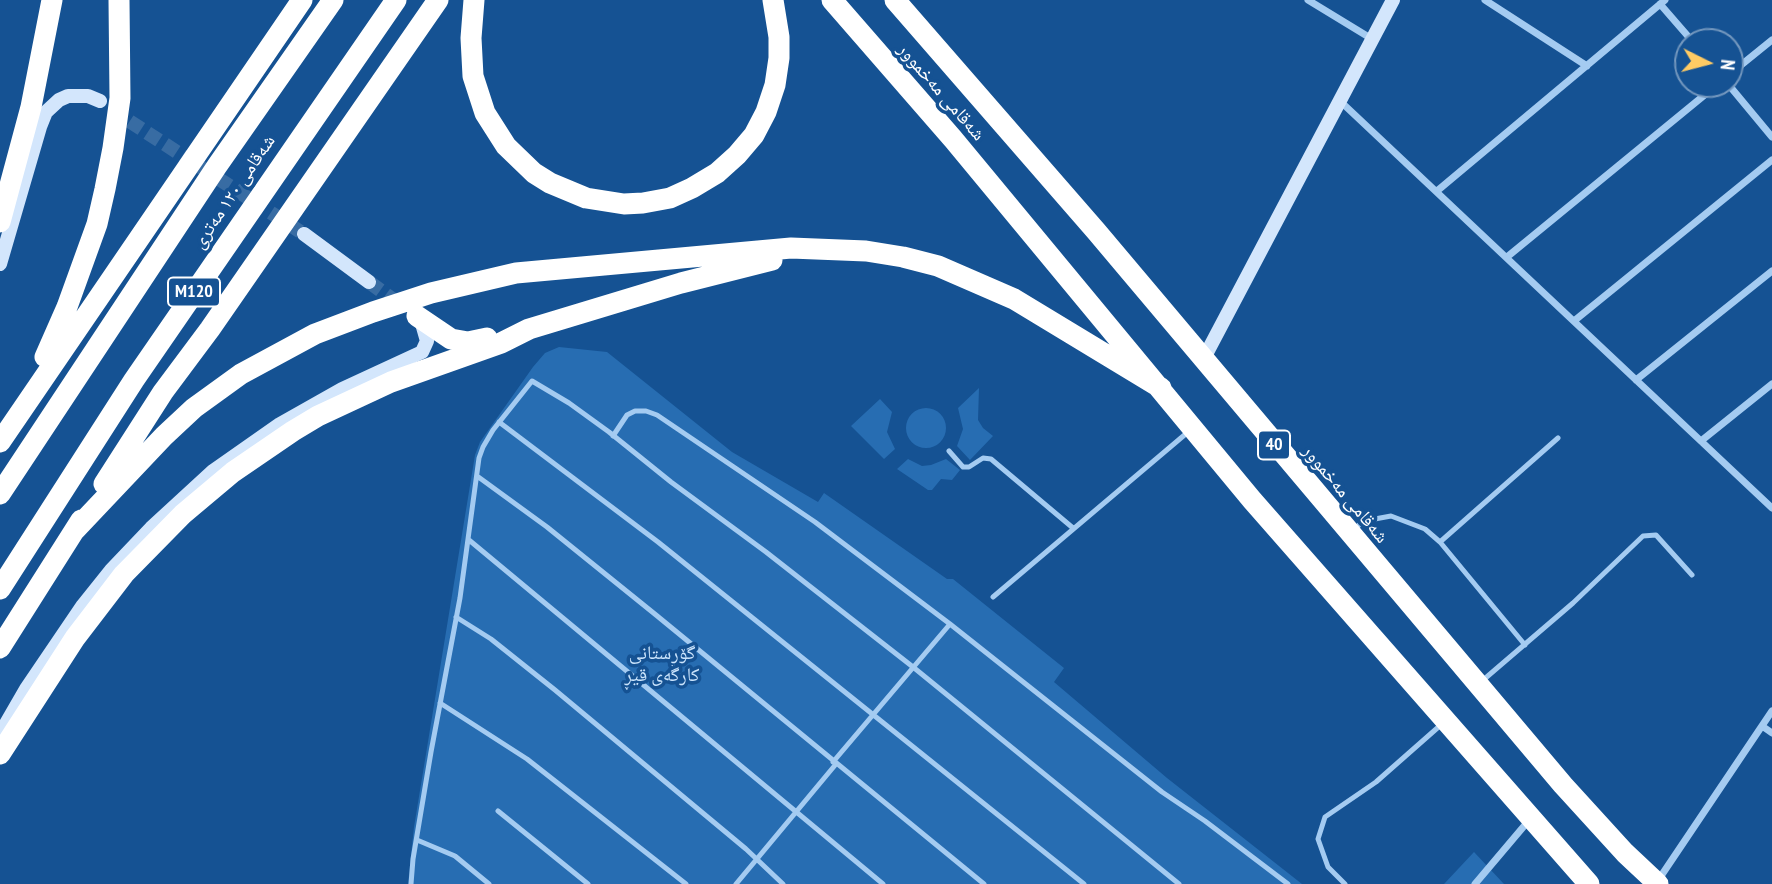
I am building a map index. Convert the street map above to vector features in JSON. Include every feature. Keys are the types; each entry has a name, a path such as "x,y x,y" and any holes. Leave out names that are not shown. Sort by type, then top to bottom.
{"highway":[{"path":"0,222 31,107 52,0"},
{"path":"20,410 67,307 97,224 120,98 119,0"},
{"path":"0,442 302,0"},
{"name":"شەقامی ١٢٠ مەتری","path":"0,494 210,177 333,0"},
{"name":"شەقامی ١٢٠ مەتری","path":"0,589 134,380 396,0"},
{"path":"0,648 163,392 210,329 438,0"},
{"path":"474,0 471,38 473,76 485,113 506,146 534,173 559,188 586,198 624,204 670,198 692,188 717,173 754,135 766,112 775,85 779,58 774,0"},
{"name":"شەقامی مەخموور","path":"832,0 953,139 1252,500 1589,884"},
{"name":"شەقامی مەخموور","path":"895,0 1096,231 1563,785 1625,853 1657,883"},
{"path":"75,530 164,436 194,408 231,381 315,334 373,312 431,293 516,273 779,248 866,251 921,261 976,281 1014,299 1161,388"},
{"path":"419,318 451,340 475,342 529,329 737,268 788,257 844,250"},
{"path":"0,754 75,638 124,574 161,535 233,472 293,431 344,403 529,329"}],"street":[{"path":"1308,0 1372,40"},
{"path":"1203,360 1393,0"},
{"path":"1485,0 1587,66"},
{"path":"1437,191 1662,2 1682,28"},
{"path":"1744,63 1772,40"},
{"path":"0,264 46,112 68,96 88,96 100,101"},
{"path":"1507,257 1701,98"},
{"path":"1740,98 1772,137"},
{"path":"1340,101 1772,508"},
{"path":"1574,321 1772,160"},
{"path":"304,234 369,282"},
{"path":"1636,380 1772,271"},
{"path":"0,734 26,689 83,606 111,570 151,528 213,471 280,424 342,389 422,352 427,341 419,318"},
{"path":"1701,441 1772,384"},
{"path":"1657,883 1772,711"},
{"path":"1762,726 1772,733"},
{"path":"1475,884 1531,819"}],"lane":[{"path":"411,884 416,840 469,540 482,447 532,381 569,403 613,436 913,667 1179,884"},
{"path":"613,436 627,415 635,411 657,415 815,522 950,624 1162,792 1288,884"},
{"path":"499,422 658,542 1084,884"},
{"path":"993,597 1193,428"},
{"path":"1440,542 1558,438"},
{"path":"949,451 963,467 969,467 983,458 991,459 1073,528"},
{"path":"477,476 558,536 984,884"},
{"path":"1349,534 1364,522 1391,516 1425,530 1440,542 1525,645"},
{"path":"1477,685 1573,603 1643,537 1656,535 1692,575"},
{"path":"469,540 883,884"},
{"path":"456,617 509,653 757,859 783,884"},
{"path":"736,884 950,624"},
{"path":"440,703 527,759 686,884"},
{"path":"1345,884 1328,867 1318,839 1325,817 1376,782 1445,721"},
{"path":"498,811 588,884"},
{"path":"416,840 456,856 489,884"}],"green space":[{"name":"گۆڕستانی کارگەی قیڕ","path":"559,347 607,352 732,452 818,502 824,493 947,579 953,579 1064,668 1054,682 1167,778 1302,884 408,884 414,827 475,455 480,442 533,367 545,353"},
{"path":"979,388 978,420 993,436 970,460 957,446 963,429 958,408"},
{"path":"880,399 892,412 887,432 895,449 884,459 851,426"},
{"path":"926,408 940,414 946,428 940,442 926,448 912,442 906,428 912,414"},
{"path":"908,459 922,466 946,459 960,470 952,480 941,479 932,490 928,490 897,469"},
{"path":"1474,852 1504,884 1444,884"}],"tunnel":[{"path":"112,110 304,234"},
{"path":"369,282 402,306"}]}
